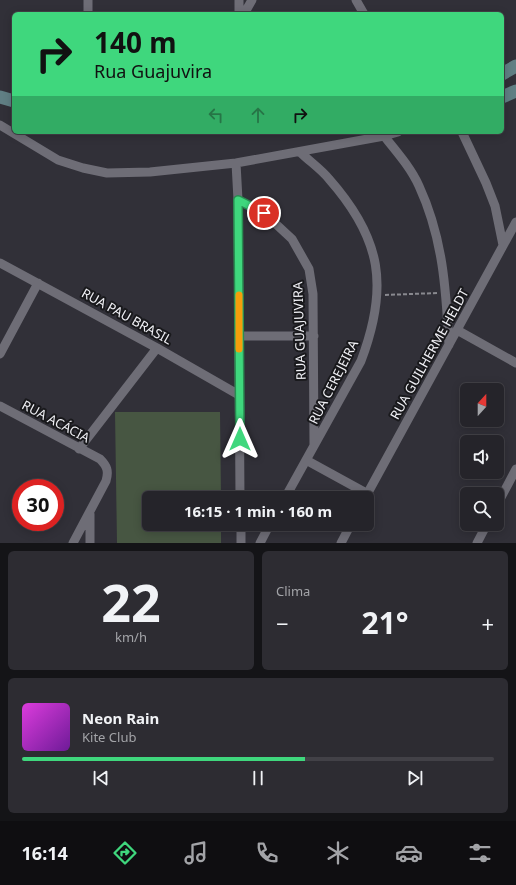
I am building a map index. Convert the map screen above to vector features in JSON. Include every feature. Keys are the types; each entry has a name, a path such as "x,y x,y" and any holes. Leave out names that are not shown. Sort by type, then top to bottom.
{"main road":[{"path":"504,73 516,66"},
{"path":"504,96 516,91"},
{"path":"0,97 12,100"}],"street":[{"path":"88,0 88,12"},
{"path":"239,0 239,12"},
{"path":"245,12 252,0"},
{"path":"356,0 363,12"},
{"path":"0,125 12,131"},
{"path":"17,134 58,160 83,168 107,173 150,172 236,163 391,134"},
{"path":"463,134 495,206 503,245"},
{"path":"384,136 402,159 419,186 436,236 442,258 446,292 449,345"},
{"name":"RUA CEREJEIRA","path":"289,491 361,361 369,339 378,296 377,267 370,242 358,216 328,178 300,152"},
{"path":"236,163 238,200 240,491"},
{"name":"RUA GUAJUVIRA","path":"238,200 264,213 292,240 309,270 313,294 314,446"},
{"name":"RUA GUILHERME HELDT","path":"369,491 503,245 513,237 516,222"},
{"name":"RUA PAU BRASIL","path":"0,263 157,348 239,395"},
{"path":"0,354 38,283"},
{"path":"457,330 516,363"},
{"path":"239,336 314,336"},
{"path":"79,448 157,348"},
{"name":"RUA ACÁCIA","path":"0,406 100,459 108,469 108,474 90,512"},
{"path":"306,460 358,491"},
{"path":"504,492 516,469"},
{"path":"73,543 90,512"},
{"path":"90,512 90,543"},
{"path":"240,531 241,543"},
{"path":"260,543 266,531"},
{"path":"341,543 347,531"},
{"path":"477,543 483,531"}],"path":[{"path":"378,296 446,292"}],"green space":[{"path":"115,412 220,412 221,491 142,491 142,531 221,531 221,543 117,543"}],"slow traffic":[{"path":"239,295 239,349"}],"route":[{"path":"240,439 238,200 264,213"}]}
